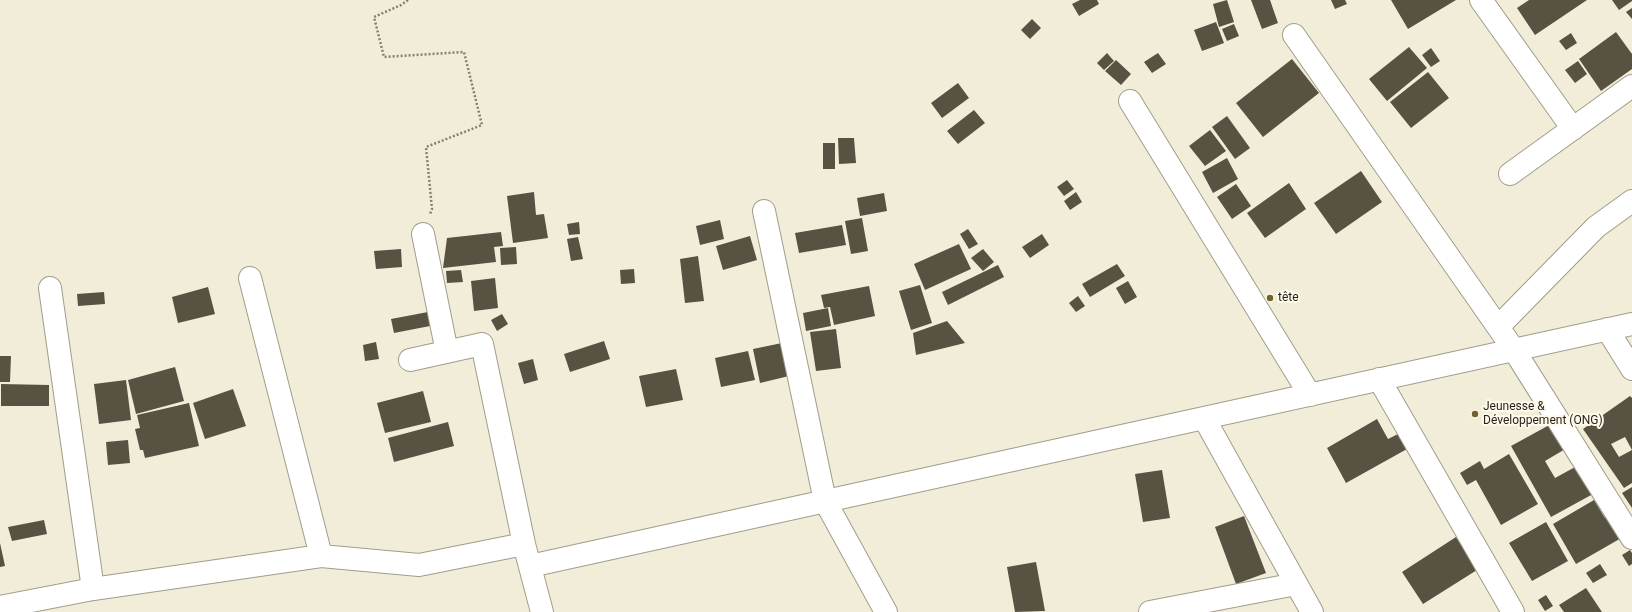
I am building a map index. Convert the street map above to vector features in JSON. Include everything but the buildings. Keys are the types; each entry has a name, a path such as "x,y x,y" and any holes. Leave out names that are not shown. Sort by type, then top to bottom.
{"street":[{"path":"1481,0 1573,129"},
{"path":"1294,34 1498,326 1632,538"},
{"path":"1510,174 1632,86"},
{"path":"1130,101 1310,395"},
{"path":"1498,326 1596,227 1632,201"},
{"path":"764,211 825,501 886,612"},
{"path":"423,234 447,352"},
{"path":"250,278 321,556"},
{"path":"50,288 93,589"},
{"path":"530,566 1632,324"},
{"path":"1607,329 1632,369"},
{"path":"410,360 482,344 524,544 542,612"},
{"path":"1379,379 1513,612"},
{"path":"1204,418 1312,612"},
{"path":"0,607 93,589 321,556 419,565 524,544"},
{"path":"1150,612 1296,584"}],"path":[{"path":"408,0 401,5 374,17 384,56 464,52 482,125 426,147 432,209 423,234"}],"place":[{"name":"tête","path":"1270,298"},
{"name":"Jeunesse & Développement (ONG)","path":"1475,414"}]}
